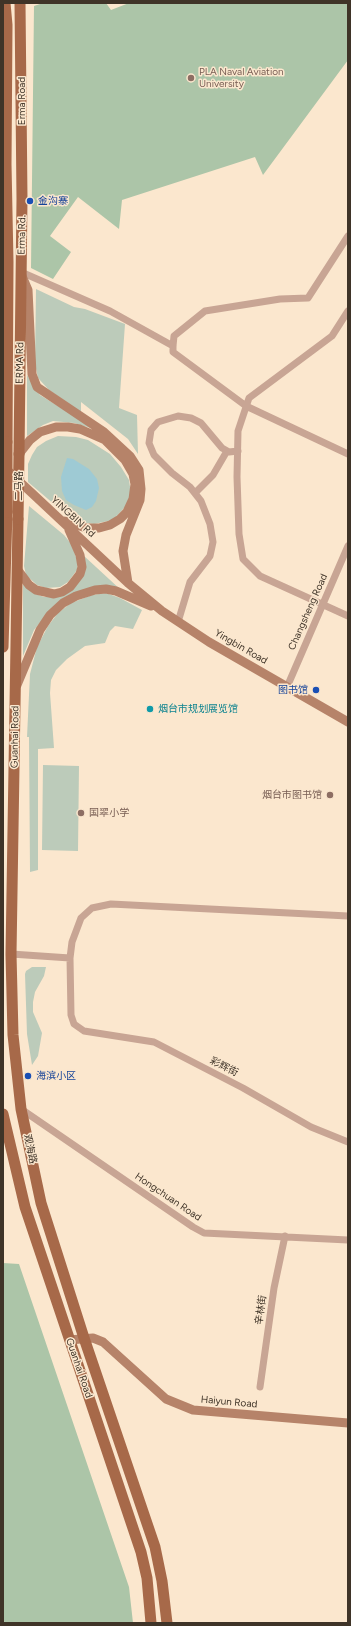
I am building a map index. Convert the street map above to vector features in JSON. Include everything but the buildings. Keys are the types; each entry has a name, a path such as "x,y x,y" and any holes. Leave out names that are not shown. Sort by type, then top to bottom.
{"main road":[{"name":"Erma Road","path":"5,3 7,25 6,98 8,262"},
{"name":"Erma Road","path":"20,3 22,98 21,272"},
{"path":"6,98 22,98"},
{"path":"3,278 8,262"},
{"name":"ERMA Rd","path":"6,442 5,389 8,262"},
{"path":"21,272 28,290 32,374 37,387 104,432 130,456 139,470 142,488 140,500 126,535 124,551 128,584"},
{"name":"ERMA Rd","path":"19,454 21,272"},
{"path":"19,454 30,440 48,428 56,427 80,429 105,440 125,460 133,474 135,484 133,499 127,512 120,519 110,525 99,528 73,524 54,516"},
{"name":"二马路","path":"3,647 6,442"},
{"name":"二马路","path":"18,519 19,454"},
{"name":"YINGBIN Rd","path":"3,467 128,584"},
{"name":"Guanhai Road","path":"7,954 16,688 18,519"},
{"path":"17,569 29,585 36,590 54,594 62,592 70,587 80,574 82,567 80,555 66,525"},
{"name":"Yingbin Road","path":"128,584 162,611 209,642 348,722"},
{"path":"16,688 40,630 50,615 63,603 76,596 95,590 116,591 162,611"},
{"name":"观海路","path":"7,954 13,1035 22,1109 41,1203 84,1338"},
{"name":"Guanhai Road","path":"3,1114 25,1207 69,1340 107,1446 141,1552 149,1593 152,1623"},
{"name":"Guanhai Road","path":"84,1338 155,1547 162,1581 167,1623"},
{"name":"Haiyun Road","path":"69,1340 93,1338 103,1342 155,1391 176,1404 189,1409 204,1412 348,1423"}],"street":[{"path":"348,236 308,298 280,299 206,311 174,336 173,346 173,352 246,406 348,454"},
{"path":"21,272 110,311 173,346"},
{"path":"348,311 332,336 249,398 238,431 239,534 243,559 260,576 348,616"},
{"path":"178,622 190,582 210,556 214,542 210,524 201,501 195,493 154,455 149,443 151,430 158,422 178,416 191,418 202,423 227,451 238,451"},
{"path":"195,493 213,475 227,451"},
{"name":"Changsheng Road","path":"287,687 348,546"},
{"path":"7,954 70,958 72,942 81,918 92,908 111,904 348,916"},
{"name":"彩辉街","path":"70,958 71,1015 74,1024 84,1031 154,1042 243,1088 310,1127 348,1142"},
{"name":"Hongchuan Road","path":"22,1109 193,1227 204,1233 348,1240"},
{"name":"辛林街","path":"260,1387 274,1288 285,1236"}],"green space":[{"name":"PLA Naval Aviation University","path":"43,3 106,3 111,10 129,3 348,3 348,60 263,175 255,157 122,200 119,229 78,197 50,236 71,252 53,279 31,268 34,6"},
{"path":"36,289 74,307 85,309 125,324 119,408 137,415 138,454 128,439 81,402 81,412 49,390 38,378 35,364"},
{"path":"27,375 40,395 97,430 74,423 53,421 43,425 27,436"},
{"path":"58,436 76,437 88,440 110,454 121,467 129,480 131,493 126,506 113,520 94,524 80,522 68,516 28,482 28,464 37,447"},
{"path":"29,506 64,535 72,545 78,563 77,570 68,582 60,587 46,588 37,585 26,575 24,566"},
{"path":"83,555 122,591 112,588 53,607 34,630 23,656 23,583 36,594 44,597 53,597 69,591"},
{"path":"106,593 120,598 142,610 133,629 115,626 110,631 105,643 85,646 67,659 56,670 51,680 50,693 54,748 38,749 38,870 30,872 29,737 27,737 30,674 37,647 48,626 58,613 71,603 92,595"},
{"path":"43,765 79,766 78,851 42,850"},
{"path":"32,967 46,967 44,976 35,992 33,1002 33,1012 42,1033 38,1056 32,1065 27,1034 25,974 26,971"},
{"path":"3,1263 19,1264 129,1587 133,1623 6,1623 3,1621"}],"water":[{"path":"67,458 73,459 89,469 97,479 99,488 96,501 92,507 86,510 66,500 62,491 61,477"}],"place":[{"name":"PLA Naval Aviation University","path":"191,78"},
{"name":"金沟寨","path":"30,201"},
{"name":"图书馆","path":"316,690"},
{"name":"烟台市规划展览馆","path":"150,709"},
{"name":"烟台市图书馆","path":"330,795"},
{"name":"国翠小学","path":"81,813"},
{"name":"海滨小区","path":"28,1076"}]}
